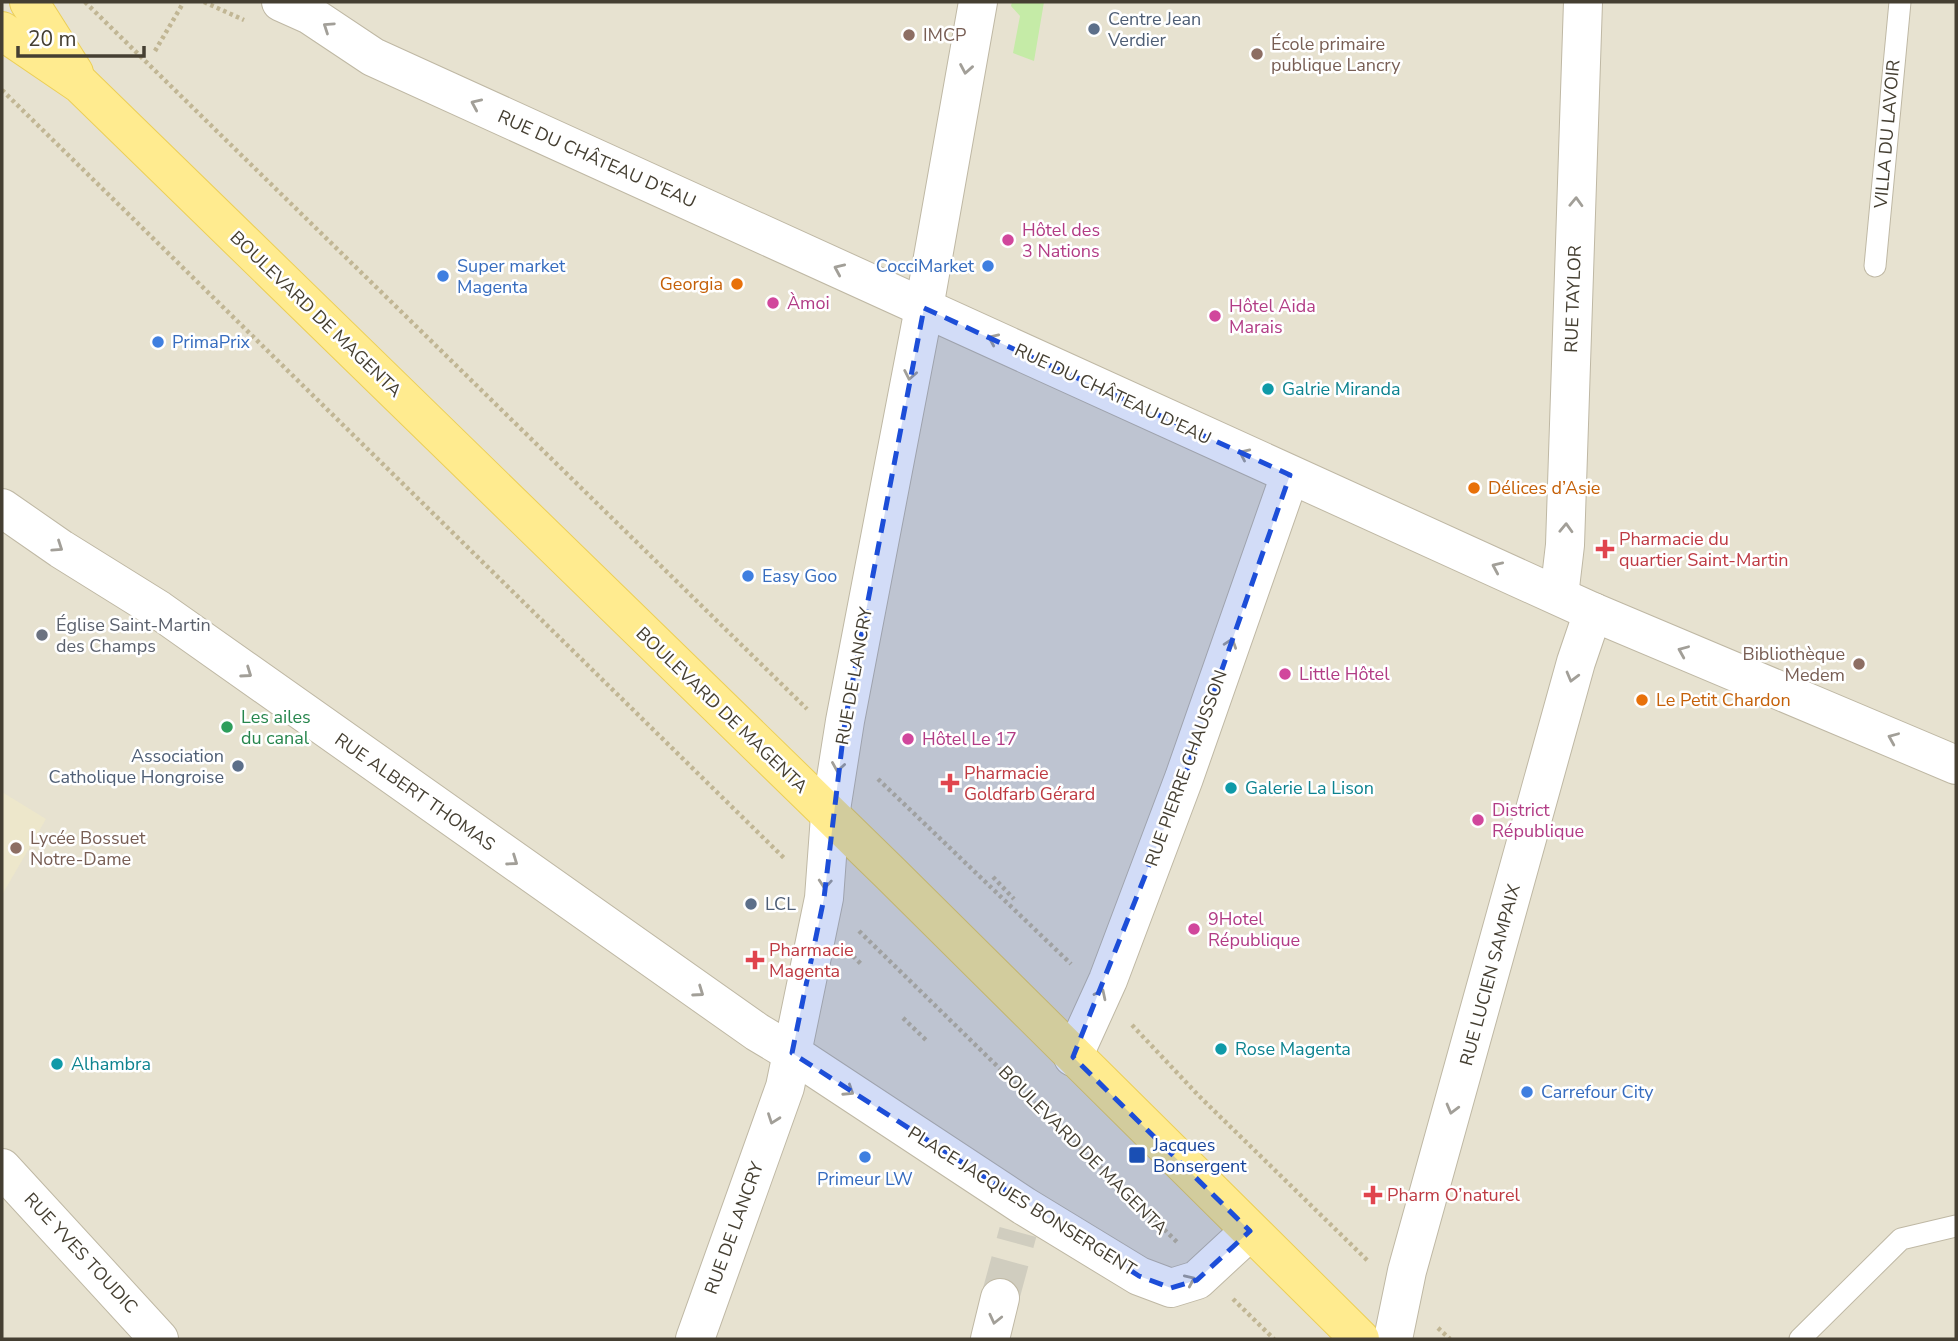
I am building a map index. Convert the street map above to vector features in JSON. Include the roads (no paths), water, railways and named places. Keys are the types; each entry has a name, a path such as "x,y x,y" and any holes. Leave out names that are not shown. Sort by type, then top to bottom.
{"main road":[{"name":"BOULEVARD DE MAGENTA","path":"29,2 80,84"},
{"name":"BOULEVARD DE MAGENTA","path":"2,31 80,84 830,816 1360,1339"}],"street":[{"name":"RUE DU CHÂTEAU D'EAU","path":"281,2 310,15 373,57 1290,475 1593,612 1956,765"},
{"name":"RUE DE LANCRY","path":"695,1339 785,1087 824,898 830,816 847,707 924,308 978,2"},
{"name":"RUE TAYLOR","path":"1559,596 1565,545 1583,2"},
{"name":"RUE PIERRE CHAUSSON","path":"1073,1057 1108,980 1179,791 1290,475"},
{"name":"RUE ALBERT THOMAS","path":"2,508 61,549 159,610 734,1017 792,1053"},
{"name":"RUE LUCIEN SAMPAIX","path":"1393,1339 1408,1271 1576,662 1593,612"},
{"name":"PLACE JACQUES BONSERGENT","path":"792,1053 1021,1219 1139,1276 1171,1288 1197,1280 1194,1260 1250,1231"},
{"name":"RUE YVES TOUDIC","path":"2,1168 159,1339"},
{"path":"990,1339 1000,1298"}],"lane":[{"name":"VILLA DU LAVOIR","path":"1875,266 1899,2"},
{"path":"1800,1339 1901,1239 1956,1226"}],"tunnel":[{"path":"1000,1298 1018,1232"}],"place":[{"name":"Centre Jean Verdier","path":"1094,29"},
{"name":"IMCP","path":"909,35"},
{"name":"École primaire publique Lancry","path":"1257,54"},
{"name":"Hôtel des 3 Nations","path":"1008,240"},
{"name":"CocciMarket","path":"988,266"},
{"name":"Super market Magenta","path":"443,276"},
{"name":"Georgia","path":"737,284"},
{"name":"Àmoi","path":"773,303"},
{"name":"Hôtel Aida Marais","path":"1215,316"},
{"name":"PrimaPrix","path":"158,342"},
{"name":"Galrie Miranda","path":"1268,389"},
{"name":"Délices d’Asie","path":"1474,488"},
{"name":"Pharmacie du quartier Saint-Martin","path":"1605,549"},
{"name":"Easy Goo","path":"748,576"},
{"name":"Église Saint-Martin des Champs","path":"42,635"},
{"name":"Bibliothèque Medem","path":"1859,664"},
{"name":"Little Hôtel","path":"1285,674"},
{"name":"Le Petit Chardon","path":"1642,700"},
{"name":"Les ailes du canal","path":"227,727"},
{"name":"Hôtel Le 17","path":"908,739"},
{"name":"Association Catholique Hongroise","path":"238,766"},
{"name":"Pharmacie Goldfarb Gérard","path":"950,783"},
{"name":"Galerie La Lison","path":"1231,788"},
{"name":"District République","path":"1478,820"},
{"name":"Lycée Bossuet Notre-Dame","path":"16,848"},
{"name":"LCL","path":"751,904"},
{"name":"9Hotel République","path":"1194,929"},
{"name":"Pharmacie Magenta","path":"755,960"},
{"name":"Rose Magenta","path":"1221,1049"},
{"name":"Alhambra","path":"57,1064"},
{"name":"Carrefour City","path":"1527,1092"},
{"name":"Jacques Bonsergent","path":"1137,1155"},
{"name":"Primeur LW","path":"865,1157"},
{"name":"Pharm O’naturel","path":"1373,1195"}]}
